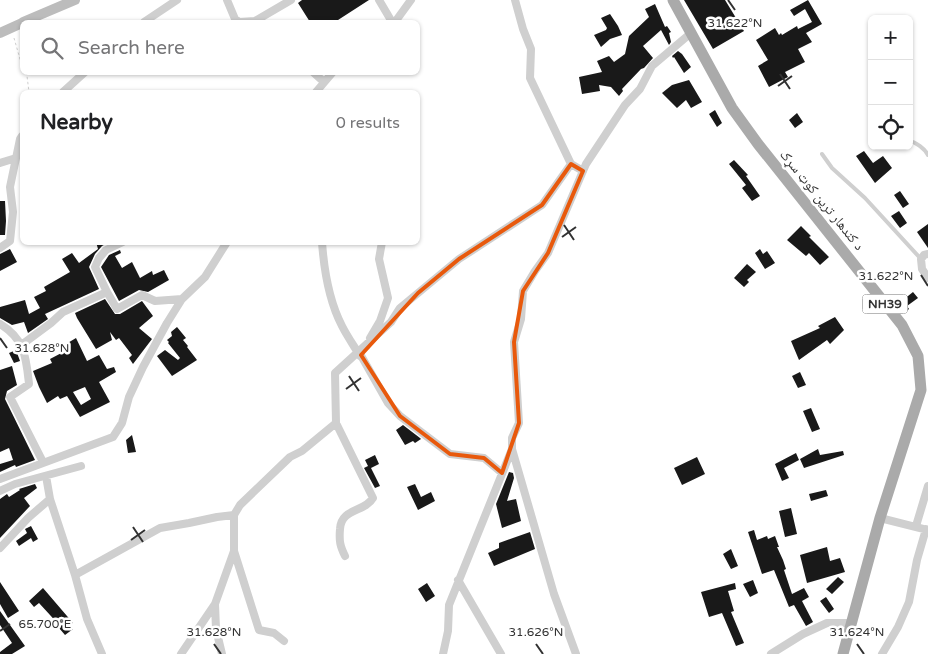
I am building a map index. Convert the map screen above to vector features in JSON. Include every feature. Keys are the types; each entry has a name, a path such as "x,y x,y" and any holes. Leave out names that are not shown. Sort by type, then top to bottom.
{"main road":[{"name":"د کندهار ترين کوټ سړک","path":"673,0 732,108 758,144 902,325 918,356 921,390 880,518 843,654"}],"street":[{"path":"30,20 76,0"},
{"path":"147,20 177,0"},
{"path":"227,0 236,20"},
{"path":"259,20 291,0"},
{"path":"380,0 392,20"},
{"path":"395,20 411,0"},
{"path":"515,0 531,49 530,78 571,164 583,171"},
{"path":"0,33 20,24"},
{"path":"576,654 554,594 512,449 512,438 519,424 514,342 521,319 523,291 548,253 586,164 625,105 640,89 652,66 692,33"},
{"path":"65,90 83,75"},
{"path":"316,75 324,82"},
{"path":"318,90 330,75"},
{"path":"0,248 10,242 13,212 10,187 20,143"},
{"path":"0,163 16,158"},
{"path":"345,556 338,543 340,522 346,515 370,502 373,498 336,423 335,373 391,322 400,308 459,259 542,205 571,164"},
{"path":"117,245 106,250 99,258 95,268 106,292 117,309 142,295 155,301 182,299"},
{"path":"0,479 113,437 122,423 130,397 143,367 182,299 205,277 225,245"},
{"path":"322,245 323,261 330,292 341,325 360,356 380,321 388,298 379,259 381,245"},
{"path":"928,254 924,255 921,260 922,269 928,278"},
{"path":"20,346 63,312 106,292"},
{"path":"0,324 12,332 26,355 30,384 10,396 10,399 43,462"},
{"path":"359,352 388,403 400,416 450,454 484,458 502,474"},
{"path":"284,641 274,633 259,630 234,550 234,516 240,505 290,457 302,451 336,423"},
{"path":"443,654 448,631 449,605 512,449"},
{"path":"0,491 15,484 81,466"},
{"path":"46,476 50,499 75,575 86,619 102,654"},
{"path":"916,526 928,486"},
{"path":"0,548 28,518 50,499"},
{"path":"75,575 160,528 217,517 234,516"},
{"path":"880,518 927,529 917,560 909,602 898,627 882,654"},
{"path":"181,654 215,604 234,550"},
{"path":"458,580 501,654"},
{"path":"215,604 216,629 222,654"},
{"path":"771,654 803,634 827,623 851,623"}],"lane":[{"path":"913,143 926,152 928,156"},
{"path":"822,154 832,168 865,198 921,260"}],"path":[{"path":"11,28 20,61"},
{"path":"28,75 29,90"}],"highlighted area":[{"path":"571,164 583,171 548,253 523,291 514,342 519,423 502,473 484,458 450,454 400,416 361,355 418,293 459,259 542,205"}],"building":[{"path":"302,0 369,0 338,20 309,20 298,3"},
{"path":"684,0 725,0 744,31 713,49"},
{"path":"808,0 822,24 806,33 812,42 798,49 805,62 785,72 788,77 769,87 758,66 768,60 756,40 775,28 779,35 781,33 782,35 797,26 798,29 812,22 805,9 794,16 790,10"},
{"path":"655,4 665,27 667,26 671,32 669,33 671,42 669,45 661,30 643,46 653,58 622,89 623,91 619,96 611,87 599,85 600,91 582,94 579,77 602,72 597,61 609,56 614,62 625,54 629,36 649,17 645,9"},
{"path":"610,14 622,35 610,39 601,47 594,35 606,30 607,28 601,18"},
{"path":"678,51 691,67 684,73 672,56"},
{"path":"689,80 702,102 691,108 686,100 677,108 662,93 672,85"},
{"path":"715,110 722,123 717,127 709,114"},
{"path":"797,113 803,122 795,128 789,120"},
{"path":"864,151 873,163 883,156 892,168 875,183 856,156"},
{"path":"734,160 748,175 746,176 760,196 752,201 742,188 746,185 729,164"},
{"path":"900,191 909,204 903,208 894,195"},
{"path":"0,201 5,201 5,235 0,235"},
{"path":"899,211 907,223 900,228 891,216"},
{"path":"928,224 928,248 917,232"},
{"path":"801,226 829,257 820,265 809,253 806,256 787,240"},
{"path":"97,245 104,245 95,254 89,267 99,289 45,314 48,319 28,333 24,322 12,325 0,318 0,307 25,300 29,314 40,308 34,297 46,291 44,287 70,272 62,259 72,253 79,263 98,249"},
{"path":"10,249 17,262 0,271 0,254"},
{"path":"760,249 763,254 767,251 775,263 765,269 755,253"},
{"path":"120,250 121,253 115,256 122,268 132,262 140,278 152,271 153,275 164,270 169,280 148,292 139,290 119,301 101,267 109,255"},
{"path":"747,264 756,272 747,280 749,282 744,287 734,278"},
{"path":"913,292 918,298 907,306 909,309 904,313 893,299 899,294 903,300"},
{"path":"105,299 115,314 120,314 142,301 153,316 139,328 152,339 133,364 129,358 132,355 119,338 116,340 110,332 112,340 96,349 77,318 75,313"},
{"path":"835,317 844,330 830,344 827,340 799,360 791,341 820,328 818,326"},
{"path":"177,327 186,338 183,340 197,360 172,376 157,356 165,350 178,360 180,358 167,340 172,336 171,332"},
{"path":"76,338 87,361 99,355 107,369 114,367 116,372 99,382 110,402 80,417 67,396 60,399 58,396 47,403 33,371 52,363 50,359 69,349 66,344","holes":["85,387 91,399 81,405 73,392"]},
{"path":"16,350 20,361 14,363 9,353"},
{"path":"12,366 17,385 7,391 5,399 35,460 16,467 15,465 0,472 0,464 13,460 9,448 0,452 0,370"},
{"path":"800,372 806,385 798,388 792,376"},
{"path":"811,408 820,429 812,432 803,411"},
{"path":"403,425 421,439 415,443 413,441 405,445 396,430"},
{"path":"132,435 136,452 128,453 126,440"},
{"path":"818,449 820,455 843,451 844,455 804,468 800,459"},
{"path":"796,453 799,460 784,468 789,478 782,481 775,464"},
{"path":"375,455 379,464 371,468 380,486 375,488 364,468 368,466 365,460"},
{"path":"697,457 705,474 682,485 674,468"},
{"path":"509,472 513,473 514,478 507,501 516,499 521,521 502,528 496,504"},
{"path":"35,484 37,488 24,498 30,506 0,538 0,499 7,494 9,497 19,489"},
{"path":"415,484 421,497 431,492 435,501 418,510 407,487"},
{"path":"826,490 828,496 811,501 809,494"},
{"path":"791,508 797,534 785,537 779,511"},
{"path":"31,526 38,539 33,542 31,538 19,546 16,541 27,533 25,529"},
{"path":"754,530 757,540 767,536 768,539 775,536 792,594 804,588 809,597 802,601 813,622 806,626 794,605 789,607 774,570 762,574 748,532"},
{"path":"530,532 535,549 494,566 488,553 499,548 499,543"},
{"path":"827,547 830,561 840,558 845,572 807,583 800,555"},
{"path":"731,549 738,566 731,569 723,554"},
{"path":"838,577 844,582 832,594 826,589"},
{"path":"753,580 758,593 750,597 743,584"},
{"path":"0,582 19,611 8,618 0,604"},
{"path":"427,583 435,596 426,602 418,589"},
{"path":"735,583 736,589 728,591 734,611 731,612 744,643 736,646 722,613 709,617 701,592"},
{"path":"43,588 73,623 70,625 73,629 65,635 59,628 61,627 39,603 34,607 29,601"},
{"path":"826,597 834,609 829,613 820,601"},
{"path":"0,611 25,646 12,654 0,654 12,643 0,625"}]}
